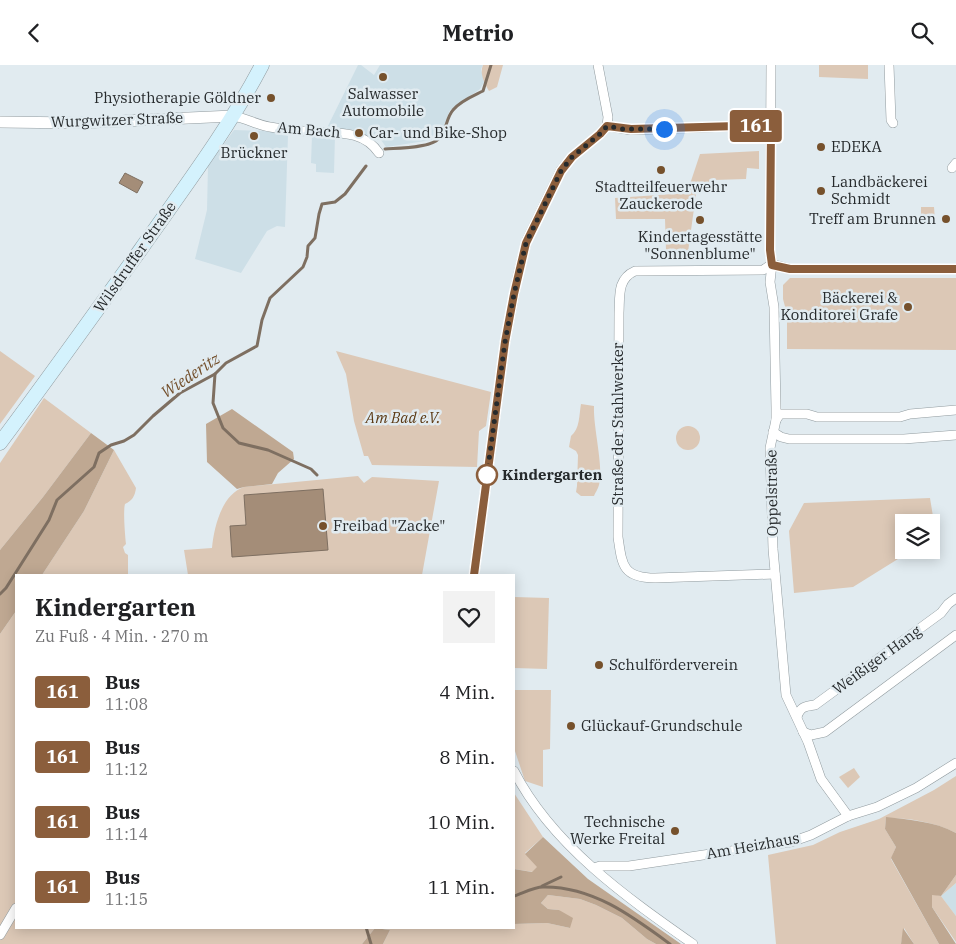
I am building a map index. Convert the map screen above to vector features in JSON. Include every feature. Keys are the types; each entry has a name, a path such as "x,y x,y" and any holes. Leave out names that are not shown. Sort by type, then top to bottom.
{"main road":[{"name":"Wilsdruffer Straße","path":"0,443 66,354 233,116 262,65"}],"street":[{"path":"474,574 505,342 526,243 561,171 572,157 596,138 607,126 608,117 598,65"},
{"name":"Oppelstraße","path":"772,65 770,250 772,265 770,281 774,309 776,420 770,448 775,573 786,695 797,717 821,779 848,816"},
{"path":"889,65 891,120 893,123"},
{"name":"Wurgwitzer Straße","path":"0,122 81,123 233,116"},
{"name":"Am Bach","path":"233,116 266,126 290,130 340,132 355,135 374,146 379,153"},
{"path":"607,126 631,129 771,125"},
{"path":"772,265 790,269 956,269"},
{"name":"Straße der Stahlwerker","path":"772,265 763,271 635,271 628,274 622,283 619,313 618,537 621,562 626,569 638,577 775,573"},
{"path":"776,420 780,414 807,413 817,417 900,417 918,413 956,410"},
{"path":"773,432 789,439 904,439 956,435"},
{"name":"Weißiger Hang","path":"797,717 802,707 815,705 941,613 956,598"},
{"name":"Weißiger Hang","path":"803,732 811,735 825,732 956,635"},
{"name":"Am Heizhaus","path":"594,868 600,866 637,865 791,842 811,835 848,816 877,807 916,788 956,763"},
{"path":"515,773 528,798 549,823 594,868 625,894 693,944"},
{"path":"0,935 15,910"}],"shaded area":[{"path":"358,65 361,65 374,75 380,65 483,65 481,69 484,82 480,89 450,110 442,130 432,137 432,140 386,147 381,140 370,139 350,129 326,130"},
{"path":"234,130 269,131 288,135 285,227 277,226 267,231 241,273 195,259 207,210 208,166"},
{"path":"312,135 335,135 334,173 316,172 316,164 311,163"},
{"path":"125,173 143,182 137,193 119,183"},
{"path":"232,409 293,452 294,459 278,473 272,484 237,489 207,462 206,424"},
{"path":"91,433 114,450 84,511 43,574 15,574 15,612 0,634 0,550"},
{"path":"323,489 328,550 232,557 230,526 246,525 244,495"},
{"path":"886,817 931,823 956,833 956,875 941,896 932,895 932,907 956,944 939,944 891,858 896,847 885,829"},
{"path":"543,837 588,879 681,944 656,944 622,918 596,905 580,899 548,895 541,903 548,909 559,910 573,918 570,928 547,923 515,924 515,869 532,872 537,867 525,854"},
{"path":"956,883 956,916 941,896"},
{"path":"903,928 914,944 901,944"},
{"path":"374,929 390,930 383,944 362,944"}],"green space":[{"path":"483,65 503,65 497,87 489,91 482,75"},
{"path":"819,65 868,65 868,79 819,77"},
{"path":"759,151 759,169 747,168 746,179 714,180 696,194 688,252 666,250 665,219 616,219 615,198 687,193 700,154"},
{"path":"921,207 934,207 935,220 921,221"},
{"path":"790,278 956,278 956,350 787,349 787,314 783,299 783,285"},
{"path":"0,351 35,376 0,424"},
{"name":"Am Bad e.V.","path":"336,351 491,392 486,426 479,431 477,467 372,465 368,456 364,456 354,421 346,374"},
{"path":"44,398 91,433 0,550 0,463"},
{"path":"581,404 594,406 600,478 594,496 581,496 576,492 578,455 576,451 569,447 571,436 578,426"},
{"path":"688,426 693,427 699,433 699,443 693,449 688,450 683,449 677,443 676,438 677,433 683,427"},
{"path":"114,450 136,488 133,498 124,507 126,544 123,547 128,555 128,574 43,574 84,511"},
{"name":"Freibad \"Zacke\"","path":"358,476 364,483 372,477 439,481 422,574 188,574 184,550 212,548 220,512 230,497 244,487"},
{"path":"930,498 933,514 895,514 895,559 898,559 853,587 794,593 789,531 804,503"},
{"path":"515,597 549,598 547,669 515,668"},
{"path":"15,612 15,929 374,929 362,944 0,944 0,634"},
{"path":"515,690 551,690 550,749 543,750 543,787 525,781 515,751"},
{"path":"854,768 860,777 848,788 839,777"},
{"path":"956,776 956,833 922,821 886,818 885,829 896,847 891,859 939,944 914,944 904,928 901,944 776,944 768,855 813,845 840,832 879,819"},
{"path":"515,795 543,837 525,853 538,867 533,872 515,869"},
{"path":"956,875 956,883 941,896"},
{"path":"932,894 941,896 956,916 956,942 932,907"},
{"path":"548,895 580,899 622,918 656,944 383,944 390,930 383,929 515,929 515,924 547,923 570,928 559,910 548,909 541,903"}],"waterway":[{"name":"Wiederitz","path":"385,149 419,146 440,138 450,114 456,107 483,91 491,65"},
{"name":"Wiederitz","path":"0,594 6,588 49,520 57,500 94,467 99,453 111,445 124,441 134,435 180,393 215,374 226,363 257,346 262,320 270,298 303,267 307,257 308,246 315,238 322,204 335,202 345,194 366,166"},
{"path":"215,374 213,403 223,428 239,443 268,450 311,469 317,475"},
{"path":"542,886 561,877"},
{"path":"515,896 543,887 561,888 595,897 626,913 670,944"},
{"path":"367,929 371,944"}],"bus line":[{"name":"161","path":"474,574 505,342 526,243 561,171 572,157 593,141 607,126 617,129 631,129 771,125 770,250 772,265 790,269 956,269"}],"place":[{"name":"Salwasser Automobile","path":"383,77"},
{"name":"Physiotherapie Göldner","path":"271,98"},
{"name":"Car- und Bike-Shop","path":"359,133"},
{"name":"Brückner","path":"254,136"},
{"name":"EDEKA","path":"821,147"},
{"name":"Stadtteilfeuerwehr Zauckerode","path":"661,170"},
{"name":"Landbäckerei Schmidt","path":"821,191"},
{"name":"Treff am Brunnen","path":"946,219"},
{"name":"Kindertagesstätte \"Sonnenblume\"","path":"700,220"},
{"name":"Bäckerei & Konditorei Grafe","path":"908,307"},
{"name":"Kindergarten","path":"487,475"},
{"name":"Freibad \"Zacke\"","path":"323,526"},
{"name":"Schulförderverein","path":"599,665"},
{"name":"Glückauf-Grundschule","path":"571,726"},
{"name":"Technische Werke Freital","path":"675,831"}],"route":[{"path":"487,475 505,342 518,275 526,243 561,171 572,157 593,141 607,126 623,129 664,129"}]}
